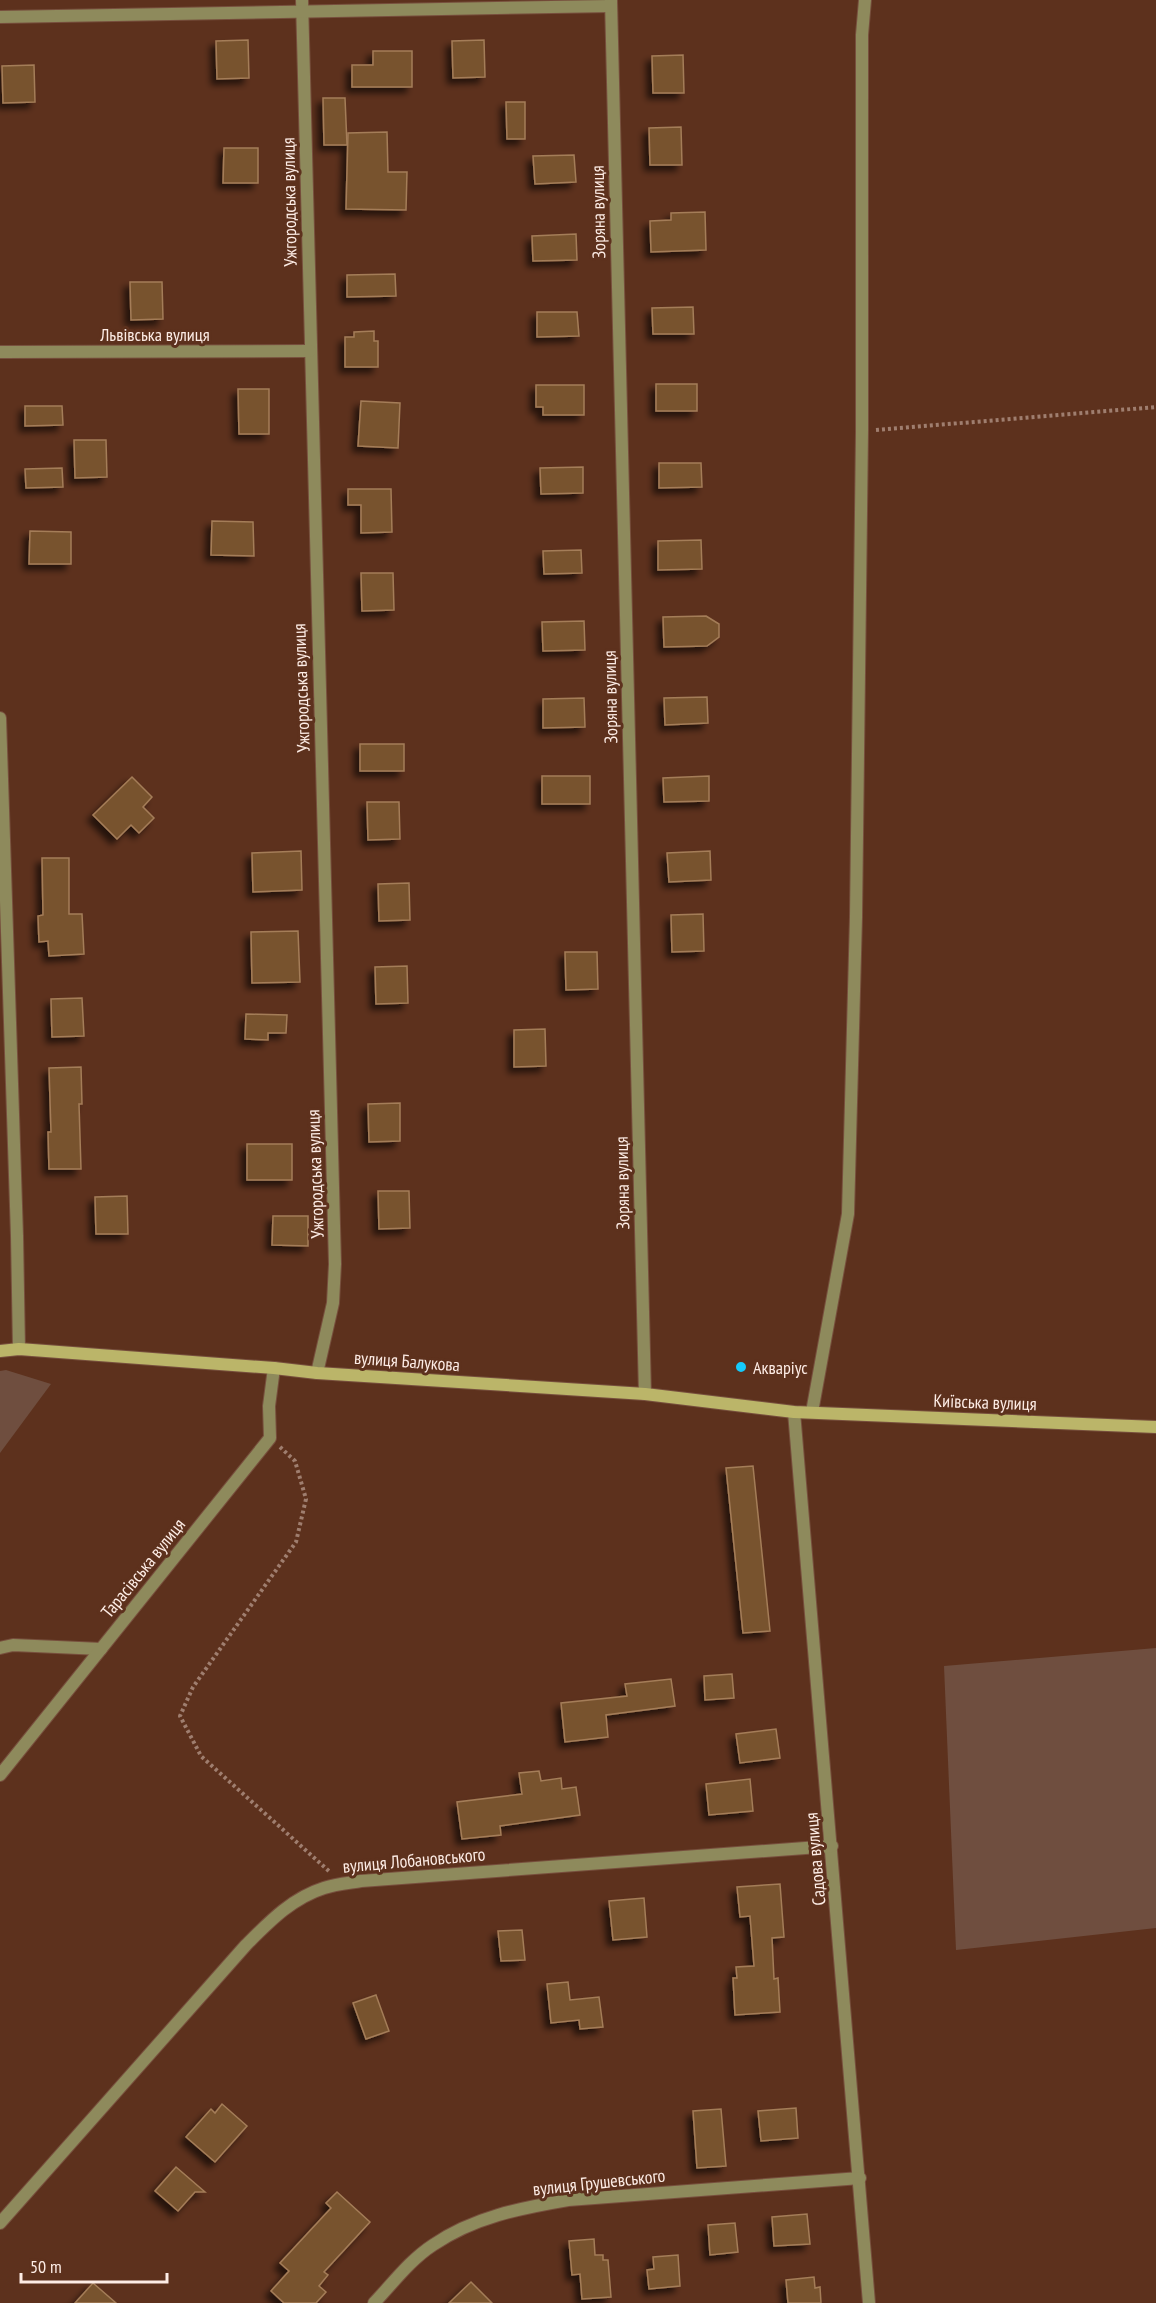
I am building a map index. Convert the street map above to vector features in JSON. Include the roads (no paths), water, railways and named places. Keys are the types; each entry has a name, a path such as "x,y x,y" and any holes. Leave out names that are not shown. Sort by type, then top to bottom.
{"main road":[{"name":"вулиця Балукова","path":"0,1351 19,1349 317,1373 645,1394 794,1412 812,1412"},
{"name":"Київська вулиця","path":"812,1412 1156,1427"}],"street":[{"path":"812,1412 848,1214 856,917 862,431 862,35 865,0"},
{"path":"0,17 302,6 611,3"},
{"name":"Зоряна вулиця","path":"611,3 645,1394"},
{"name":"Ужгородська вулиця","path":"302,6 335,1264 333,1303 317,1373"},
{"name":"Львівська вулиця","path":"0,352 310,351"},
{"path":"0,718 19,1349"},
{"name":"Тарасівська вулиця","path":"0,1775 270,1438 269,1406 274,1368"},
{"name":"Садова вулиця","path":"794,1412 869,2303"},
{"path":"0,1648 13,1645 100,1649"},
{"name":"вулиця Лобановського","path":"0,2223 246,1945 297,1900 325,1888 361,1881 832,1846"},
{"name":"вулиця Грушевського","path":"374,2303 406,2268 432,2245 489,2217 516,2210 568,2200 860,2178"}],"place":[{"name":"Акваріус","path":"741,1367"}]}
